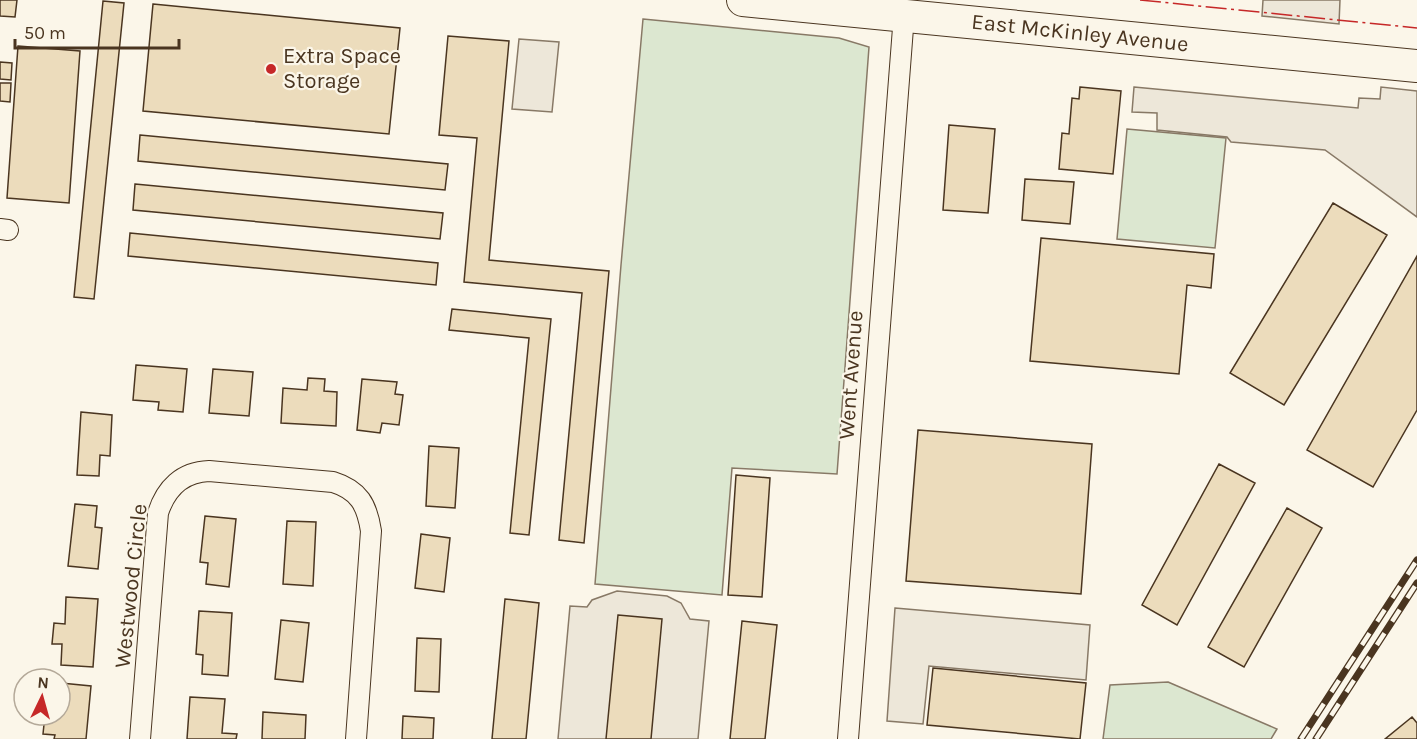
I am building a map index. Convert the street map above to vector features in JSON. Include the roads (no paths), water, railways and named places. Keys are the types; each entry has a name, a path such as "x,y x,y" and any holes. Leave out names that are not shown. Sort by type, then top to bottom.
{"main road":[{"name":"East McKinley Avenue","path":"743,0 1417,66"}],"street":[{"name":"Went Avenue","path":"848,739 904,15"},
{"name":"Westwood Circle","path":"140,739 158,513 164,495 176,481 187,475 209,471 333,482 344,486 359,497 368,513 371,531 356,739"}],"railway":[{"path":"1301,739 1417,560"},
{"path":"1316,739 1417,583"}],"place":[{"name":"Extra Space Storage","path":"271,69"}]}
